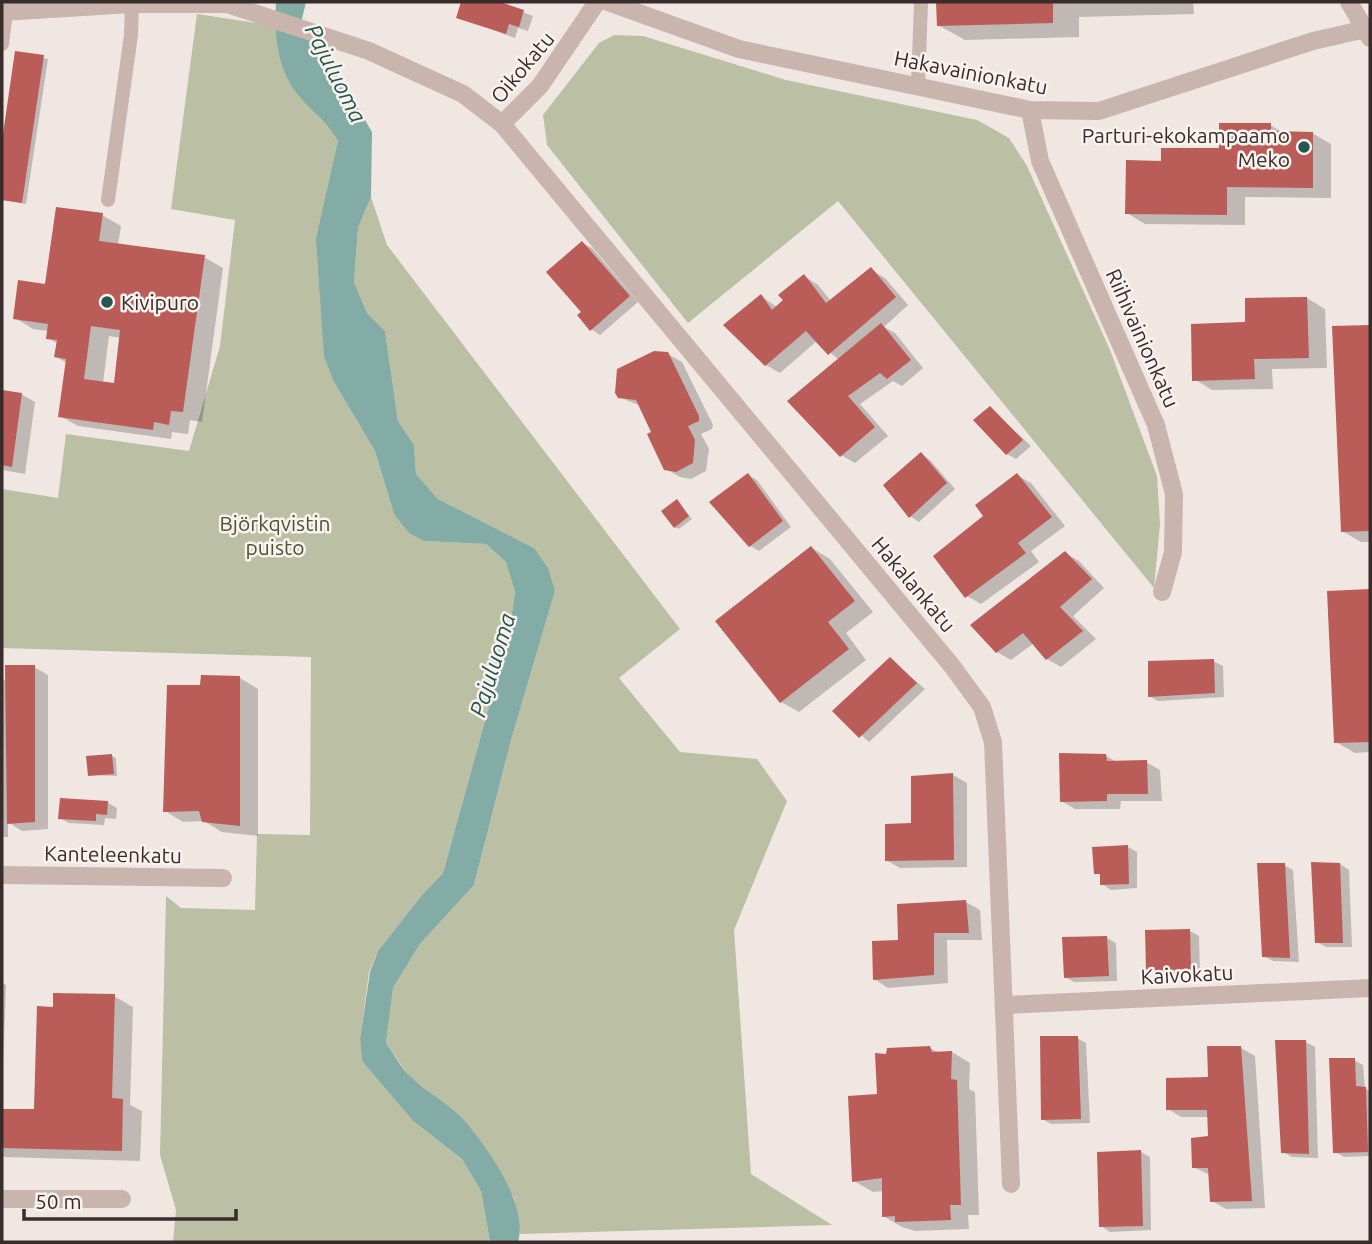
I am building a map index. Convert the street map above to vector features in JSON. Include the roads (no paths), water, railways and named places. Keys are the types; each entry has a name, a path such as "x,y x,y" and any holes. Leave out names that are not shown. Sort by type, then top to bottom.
{"street":[{"name":"Oikokatu","path":"502,124 540,86 597,2"},
{"name":"Hakavainionkatu","path":"608,2 739,49 1030,110 1099,111 1313,41 1369,32"},
{"path":"1349,2 1369,32"},
{"name":"Hakalankatu","path":"4,12 132,4 227,4 369,51 463,93 502,124 935,645 982,707 993,742 999,948 1006,1005 1011,1184"},
{"name":"Riihivainionkatu","path":"1030,110 1040,161 1156,425 1174,494 1173,552 1162,592"},
{"name":"Kanteleenkatu","path":"2,874 223,878"},
{"name":"Kaivokatu","path":"1006,1005 1370,988"},
{"path":"2,1199 122,1199"}],"lane":[{"path":"918,86 921,2"},
{"path":"108,200 131,34 132,4"},
{"path":"2,44 4,12"}],"water":[{"path":"276,2 306,2 301,23 323,59 345,86 372,132 371,197 358,228 354,282 367,313 385,331 398,421 414,445 416,474 438,499 534,548 548,568 555,591 511,740 474,885 420,944 393,988 386,1043 411,1077 462,1118 493,1159 517,1210 520,1227 518,1242 490,1242 481,1191 462,1159 413,1121 362,1061 360,1039 370,972 378,951 443,873 509,634 515,592 506,562 486,544 424,541 409,533 394,514 375,451 334,382 324,356 316,239 338,141 324,121 299,96 286,75 277,39"}],"place":[{"name":"Parturi-ekokampaamo Meko","path":"1304,147"},
{"name":"Kivipuro","path":"107,302"}],"water label":[{"name":"Pajuluoma","path":"336,73"},
{"name":"Pajuluoma","path":"492,665"}],"park label":[{"name":"Björkqvistin puisto","path":"275,535"}]}
